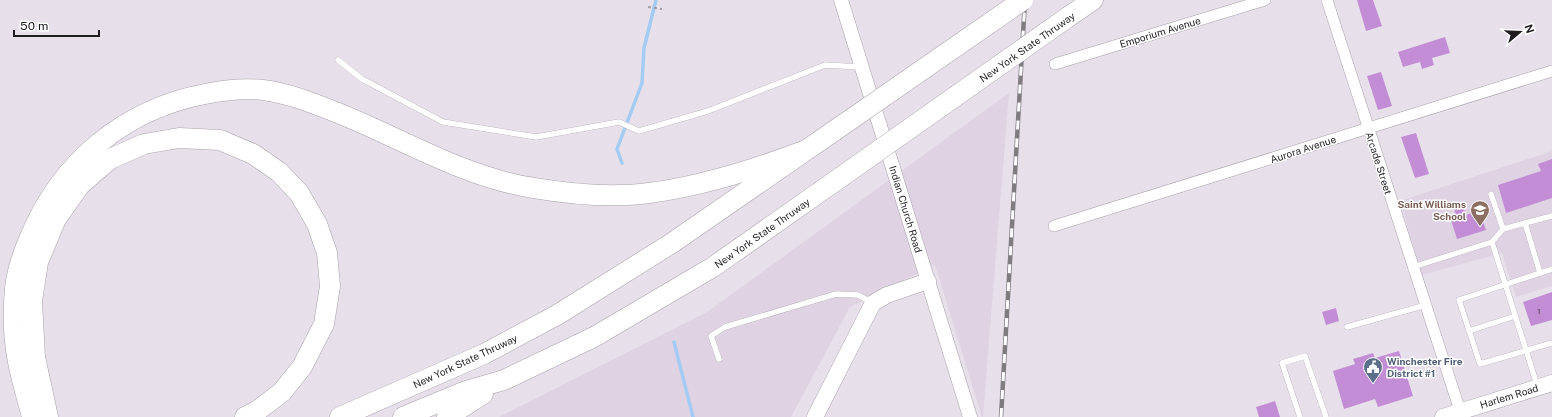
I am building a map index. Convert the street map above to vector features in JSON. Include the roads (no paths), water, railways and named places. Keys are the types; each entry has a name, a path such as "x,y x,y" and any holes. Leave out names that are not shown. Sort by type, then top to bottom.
{"highway":[{"name":"New York State Thruway","path":"340,417 484,354 558,315 672,243 1023,0"},
{"name":"New York State Thruway","path":"403,417 466,391 504,380 594,337 713,267 1093,0"},
{"path":"32,417 17,358 14,321 15,285 22,255 33,229 49,198 76,164 98,143 128,123 157,108 188,97 225,90 262,90 301,98 352,118 456,166 496,179 533,188 611,195 648,193 700,183 768,165 806,150"},
{"path":"48,417 35,357 32,301 38,262 56,219 80,185 110,159 144,144 179,138 220,140 253,154 279,172 299,193 317,224 327,253 330,286 324,324 302,367 282,392 257,411 244,417"},
{"path":"447,417 504,380"}],"main road":[{"path":"815,417 873,303 887,295 928,281"},
{"name":"Harlem Road","path":"1443,417 1462,414 1545,385"}],"street":[{"name":"Indian Church Road","path":"841,0 970,417"},
{"name":"Emporium Avenue","path":"1055,64 1265,0"},
{"name":"Arcade Street","path":"1327,0 1462,414"},
{"name":"Aurora Avenue","path":"1054,226 1552,71"}],"lane":[{"path":"338,60 362,79 443,122 536,137 619,122 639,131 708,111 825,65 861,67"},
{"path":"1491,194 1503,230"},
{"path":"1413,267 1492,242 1503,230 1552,216"},
{"path":"1524,223 1540,273"},
{"path":"1492,242 1525,351 1545,385"},
{"path":"1552,269 1459,300 1480,364 1552,343"},
{"path":"719,359 711,336 725,327 836,294 858,295 873,303"},
{"path":"1348,327 1426,305"},
{"path":"1469,331 1514,316"},
{"path":"1300,417 1282,363 1305,356 1326,417"}],"waterway":[{"path":"622,163 617,149 642,83 644,48 656,0"},
{"path":"674,342 693,417"}],"railway":[{"path":"1001,417 1025,0"}],"place":[{"name":"Saint Williams School","path":"1480,227"},
{"name":"Winchester Fire District #1","path":"1373,384"}]}
